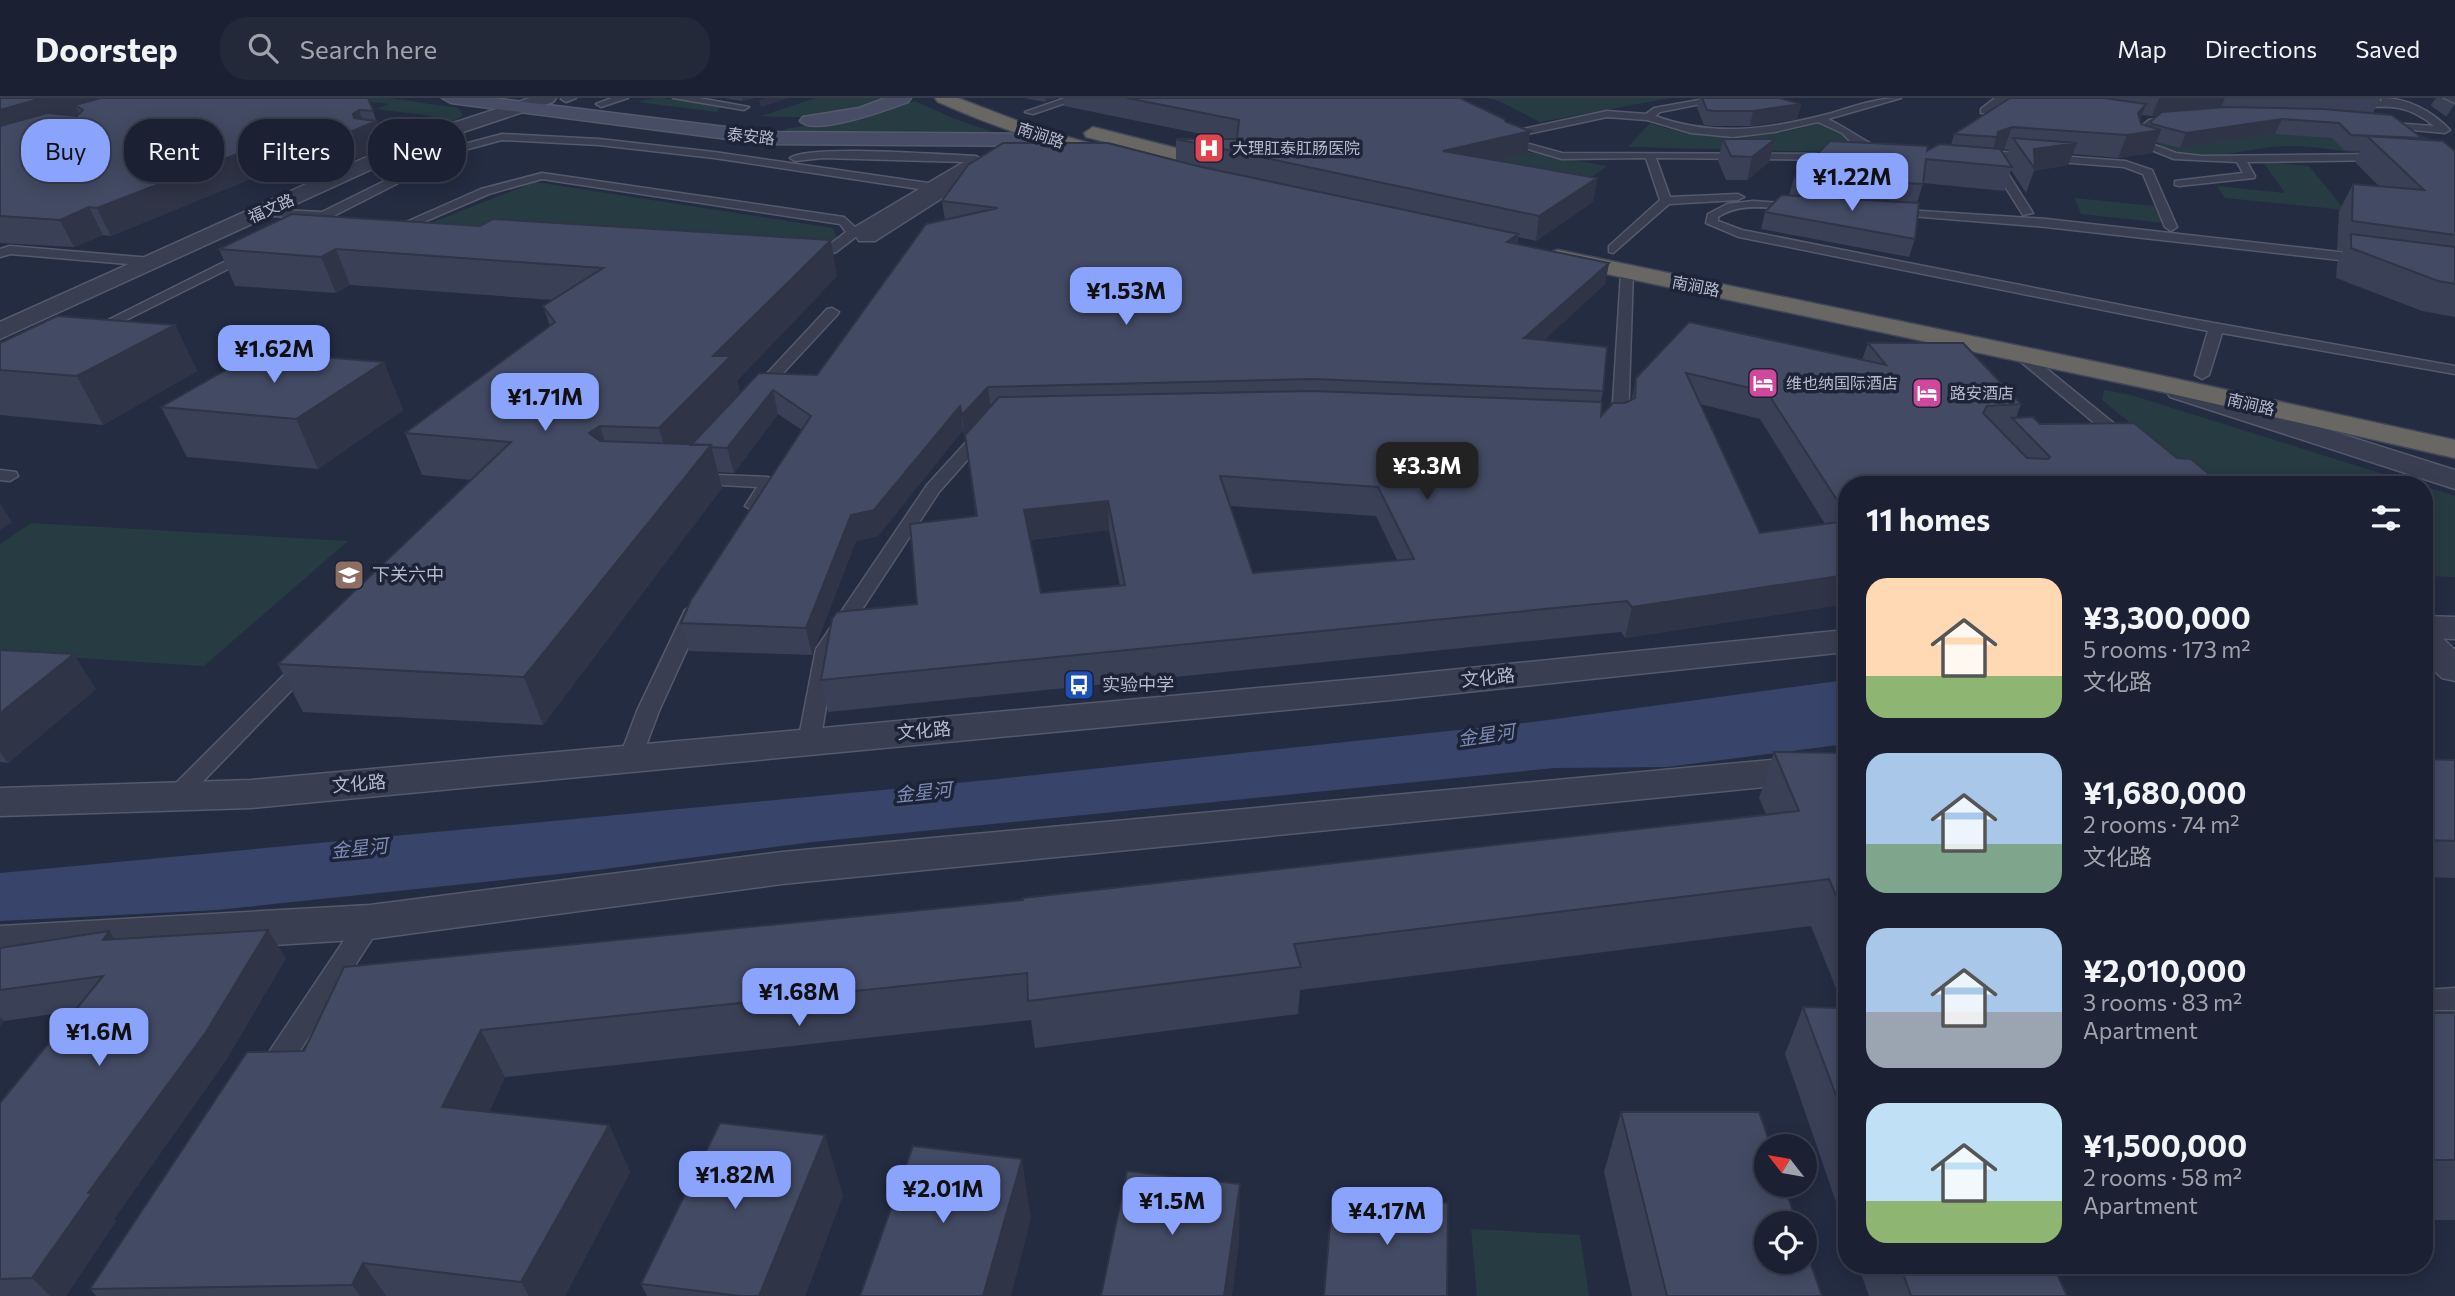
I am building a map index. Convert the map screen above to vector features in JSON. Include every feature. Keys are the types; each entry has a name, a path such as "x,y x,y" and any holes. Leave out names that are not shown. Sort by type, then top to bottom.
{"highway":[{"name":"南涧路","path":"944,98 970,111 1054,140 1240,178 1085,131 992,98"},
{"name":"南涧路","path":"2455,429 1613,249 1541,244 1627,272 2154,382 2455,449"},
{"path":"2354,427 2455,457"}],"main road":[{"name":"泰安路","path":"451,98 750,136 804,140 1054,140"},
{"path":"560,98 740,121 785,122 857,114 902,98"}],"street":[{"name":"福文路","path":"466,126 521,107 560,98"},
{"path":"860,234 1021,140"},
{"name":"福文路","path":"0,331 368,164"},
{"path":"2154,382 2455,480"},
{"path":"2433,627 2455,628"},
{"name":"文化路","path":"0,802 251,794 1391,688 1838,642"},
{"path":"2433,649 2455,670"},
{"path":"0,944 370,922 782,868 1838,767"}],"lane":[{"path":"601,104 623,98"},
{"path":"678,98 749,105 721,114"},
{"path":"1030,112 1075,98"},
{"path":"1648,117 1657,110 1726,98"},
{"path":"1851,157 1562,156 1508,142 1514,134 1607,114 1648,117 1675,129 1732,135 1754,133 1896,98"},
{"path":"2379,98 2422,111 2455,139"},
{"path":"2449,98 2455,100"},
{"path":"1984,111 2000,99 2050,106"},
{"path":"2337,104 2364,106 2398,103"},
{"path":"1800,113 1846,131 1858,143 1892,158 1864,158"},
{"path":"2138,119 2152,122 2191,117"},
{"path":"2152,122 2137,134 2138,143 2153,150 2192,158 2400,158"},
{"path":"2368,123 2445,131"},
{"path":"714,155 750,136"},
{"path":"299,228 327,221 457,149 502,137 588,141 714,155 930,187"},
{"path":"761,161 823,155 976,159 860,234 832,249 810,257 798,258"},
{"path":"1650,155 1666,201"},
{"path":"2027,213 1997,166 1996,159 2004,155 2125,164 2148,172 2171,227"},
{"path":"2179,183 2250,176 2240,158"},
{"path":"1971,164 1997,166"},
{"path":"419,232 387,230 510,181 542,176 844,221 860,234"},
{"path":"1613,249 1666,201 1752,197 1814,203 1721,208 1712,216 1712,223 1739,233 2216,330 2455,370"},
{"path":"1879,206 2027,213 2171,227 2374,254 1879,206"},
{"path":"263,212 327,221"},
{"path":"75,341 261,247"},
{"path":"0,253 10,250 151,262"},
{"path":"1595,422 1625,427 1627,272"},
{"path":"741,410 832,312"},
{"path":"2202,375 2216,330"},
{"path":"2020,354 2137,451"},
{"path":"809,742 826,649 933,489 997,417"},
{"path":"2090,435 2117,434"},
{"path":"695,459 677,478 768,482 747,517"},
{"path":"630,759 648,711 705,588"},
{"path":"176,796 321,649"},
{"path":"254,1097 370,922"},
{"path":"2433,1000 2455,999"}],"shaded area":[{"path":"329,98 390,98 458,108 463,115 457,119 432,119 433,116 376,109 389,104"},
{"path":"654,98 721,106 717,112 637,102"},
{"path":"816,98 886,98 856,109 825,115 761,116"},
{"path":"1485,98 1671,98 1540,122 1499,101"},
{"path":"915,101 955,119 1005,136 792,134 784,129 864,116"},
{"path":"1824,122 1868,153 1628,147 1650,123 1693,134 1737,137 1780,133"},
{"path":"2372,128 2419,134 2445,147 2381,154 2285,146 2203,156 2171,150 2155,142 2161,129"},
{"path":"1495,146 1607,166 1578,187 1454,165"},
{"path":"2263,162 2309,166 2345,210 2225,198 2217,186 2285,193"},
{"path":"535,182 833,228 838,240 827,248 420,227"},
{"path":"2075,198 2155,206 2164,223 2081,214"},
{"path":"2104,390 2131,395 2389,476 2196,476 2102,400"},
{"path":"2433,489 2455,496 2455,577 2433,576"},
{"path":"31,523 348,541 204,666 0,653 0,544"},
{"path":"1471,1229 1580,1235 1589,1296 1477,1296"}],"water":[{"name":"金星河","path":"1838,681 1838,745 1667,767 1555,768 813,842 597,870 217,910 0,921 0,873 988,780 1533,722"}],"building":[{"path":"0,98 42,98 0,110"},
{"path":"101,98 368,98 373,111 359,110 353,114 354,118 368,120 368,124 354,131 354,119 238,119 238,154 224,159 224,119 124,119 124,182 164,182 97,208 89,207 60,220 0,216 0,126 21,120 21,182 110,182 110,119 25,119 47,113 77,116 83,110 75,105"},
{"path":"1127,98 1460,98 1530,131 1443,151 1597,178 1539,216 1176,139 1237,139 1239,120"},
{"path":"1702,98 1779,98 1801,104 1753,111 1715,111 1707,110"},
{"path":"2010,98 2104,98 2146,104 2138,113 2141,124 2161,130 2127,135 2012,127 1998,132 1997,137 1954,134"},
{"path":"2226,107 2323,109 2392,115 2422,138 2351,135 2339,123 2282,119 2186,133 2152,124 2151,121 2162,112"},
{"path":"2367,136 2443,141 2455,151 2455,235 2352,221 2353,184 2424,190"},
{"path":"2013,138 2077,143 2034,149 2035,169"},
{"path":"1723,139 1775,139 1752,157 1731,156"},
{"path":"1830,141 1928,146 1927,151 1939,144 2000,149 2012,167 1926,159 1923,184 1794,177"},
{"path":"1003,143 1108,143 1197,166 1518,234 1507,242 1609,263 1524,338 1607,347 1603,391 1313,379 988,387 962,415 960,406 874,510 851,515 806,628 681,623 691,600 811,416 773,390 727,448 691,445 759,373 817,375 926,224 998,208 942,201 968,165"},
{"path":"1781,195 1919,203 1915,239 1765,212"},
{"path":"292,214 480,226 493,219 831,240 713,356 731,356 659,428 600,426 589,433 600,441 711,445 524,677 278,664 511,442 405,433 555,322 543,306 603,268 336,249 321,257 219,249"},
{"path":"2351,234 2455,247 2455,284 2438,281 2351,248"},
{"path":"57,316 175,325 77,376 0,370 0,343"},
{"path":"1689,322 1886,365 1868,343 1963,343 2021,404 1987,406 1983,413 2027,458 2050,457 2012,418 2033,417 2040,424 2134,423 2177,458 2191,459 2211,476 1838,476 1838,502 1767,392 1686,373 1760,533 1838,522 1838,576 1632,607 1627,601 821,680 832,619 837,612 917,604 910,524 977,516 965,435 999,397 1313,391 1602,402 1601,416 1613,403 1625,403 1635,398 1636,378","holes":["1220,476 1378,487 1414,559 1253,573","1108,501 1125,585 1041,593 1024,510"]},
{"path":"257,352 384,362 296,419 161,407"},
{"path":"0,650 74,654 0,713"},
{"path":"1774,752 1838,753 1838,900 1829,879 1294,944 1301,967 1028,1001 1027,973 481,1030 442,1107 609,1125 521,1282 363,1263 352,1285 90,1289 247,1052 304,1051 344,967 1023,900 1799,811"},
{"path":"2433,759 2455,760 2455,841 2433,840"},
{"path":"268,930 206,1032 88,1193 92,1193 32,1278 0,1279 0,1103 103,976 0,990 0,948 109,931 103,940"},
{"path":"1803,1007 1838,1008 1838,1101"},
{"path":"2433,1013 2455,1013 2455,1160 2433,1160"},
{"path":"1621,1112 1759,1112 1767,1134 1754,1134 1754,1197 1788,1197 1793,1211 1754,1211 1754,1274 1814,1274 1822,1296 1667,1296"},
{"path":"720,1123 825,1135 759,1296 641,1284"},
{"path":"913,1146 1022,1159 983,1296 860,1296"},
{"path":"1127,1171 1240,1184 1224,1296 1101,1296"},
{"path":"1333,1190 1448,1203 1447,1296 1324,1296"},
{"path":"1903,1274 2057,1274 2067,1296 1911,1296"}],"tunnel":[{"path":"2436,98 2455,111"}],"place":[{"name":"大理肛泰肛肠医院","path":"1209,148"},
{"name":"维也纳国际酒店","path":"1763,383"},
{"name":"路安酒店","path":"1927,393"},
{"name":"下关六中","path":"349,575"},
{"name":"实验中学","path":"1079,685"}]}
